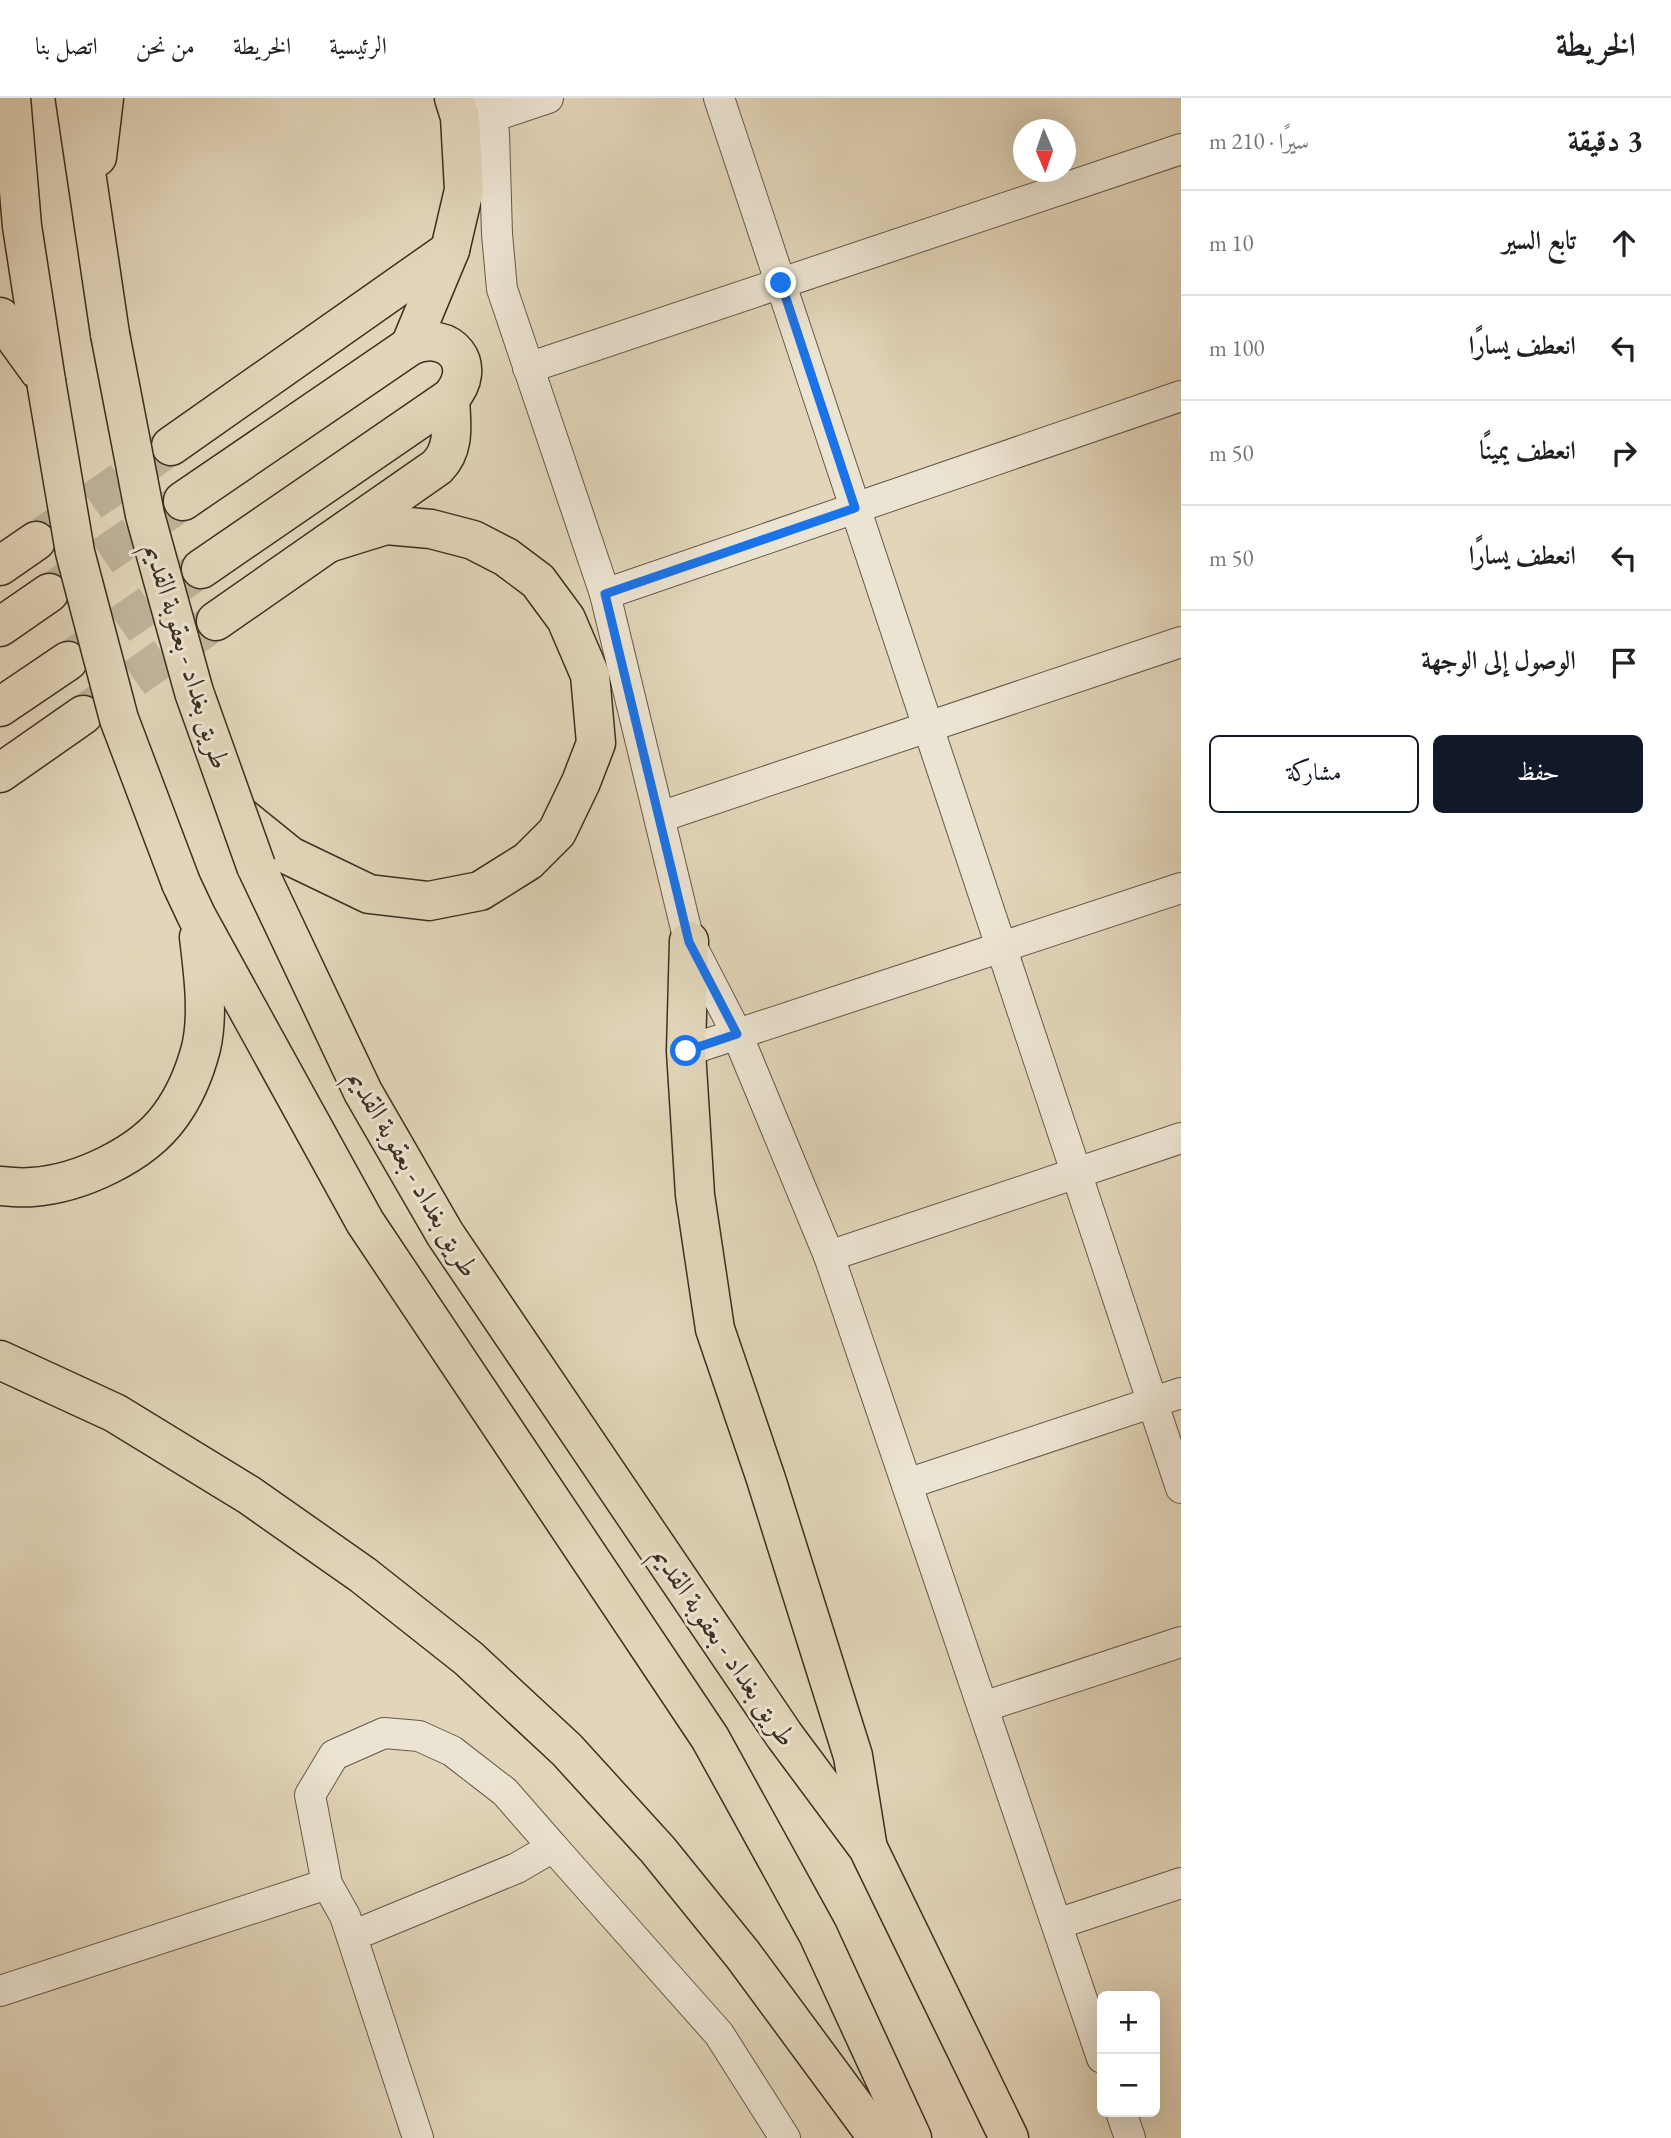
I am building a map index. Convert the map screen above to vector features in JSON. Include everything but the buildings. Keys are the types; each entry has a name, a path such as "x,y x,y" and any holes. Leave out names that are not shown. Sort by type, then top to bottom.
{"main road":[{"path":"11,98 22,226 75,552 119,719 181,883 197,917 365,1222 717,1750 818,1934 912,2138"},
{"name":"طريق بغداد - بعقوبة القديم","path":"75,98 110,334 145,515 194,692 256,866 363,1092 445,1234 785,1735 868,1848 1009,2138"},
{"path":"91,201 104,98"},
{"path":"410,346 450,250 464,190 460,117 454,98"},
{"path":"171,446 450,250"},
{"path":"0,317 46,381"},
{"path":"183,502 410,346 435,340 447,344 457,353 462,365 462,377 458,389 450,398 201,569"},
{"path":"216,621 443,461 451,436 450,398"},
{"path":"237,814 290,856 369,894 429,901 480,891 528,861 557,832 596,743 590,675 566,619 538,581 506,557 473,540 431,529 386,525 328,543"},
{"path":"0,566 36,541"},
{"path":"0,627 49,593"},
{"path":"0,707 68,661"},
{"path":"0,773 83,715"},
{"path":"0,1186 31,1188 66,1182 102,1168 145,1142 170,1116 188,1085 201,1046 205,990 197,917"},
{"path":"689,942 686,1051 695,1195 715,1329 766,1479 853,1756 868,1848"},
{"path":"0,1360 115,1413 249,1495 363,1576 468,1657 566,1750 658,1850 743,1955 878,2138"}],"street":[{"path":"548,98 489,108 494,133 496,234 502,289 605,594 689,942 737,1034 829,1256 1101,2054"},
{"path":"719,98 1181,1488"},
{"path":"528,368 1181,149"},
{"path":"605,594 1181,396"},
{"path":"660,817 1181,642"},
{"path":"686,1051 1181,888"},
{"path":"829,1256 1181,1138"},
{"path":"907,1484 1181,1393"},
{"path":"983,1707 1181,1643"},
{"path":"418,2138 345,1916 327,1884 310,1795 334,1755 384,1733 419,1736 452,1751 505,1792 719,2034 785,2138"},
{"path":"352,1936 517,1868 553,1847"},
{"path":"1057,1924 1181,1883"},
{"path":"0,1991 327,1884"},
{"path":"1123,2117 1130,2138"}],"tunnel":[{"path":"44,535 171,446"},
{"path":"55,589 183,501"},
{"path":"72,658 193,574"},
{"path":"87,711 216,621"}],"route":[{"path":"686,1051 737,1034 689,942 605,594 855,508 781,283"}]}
